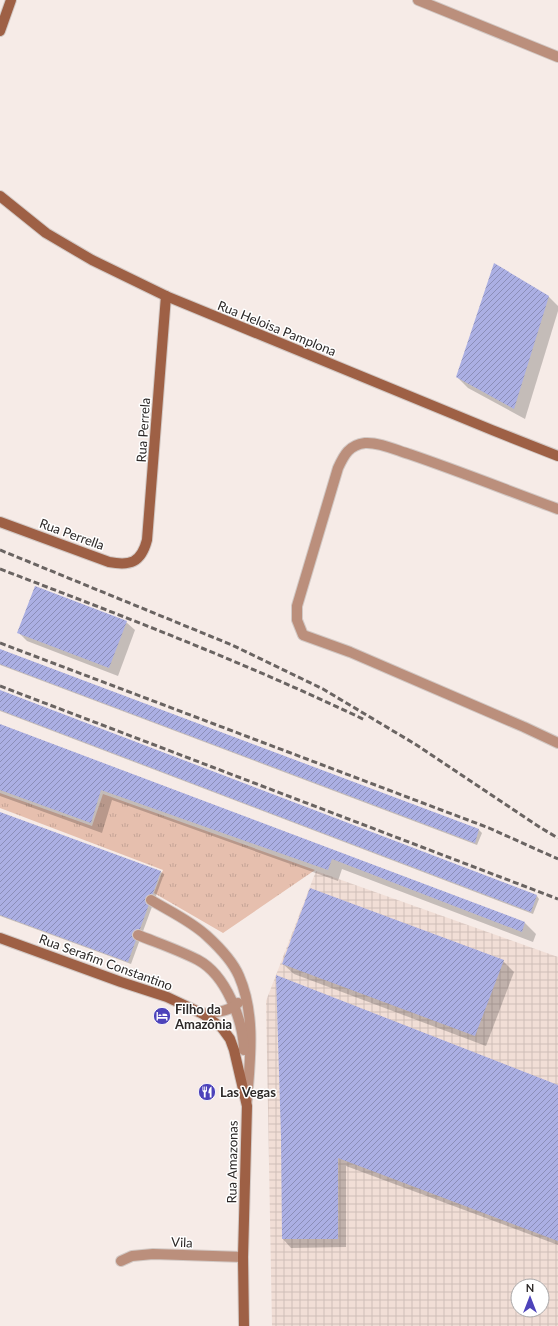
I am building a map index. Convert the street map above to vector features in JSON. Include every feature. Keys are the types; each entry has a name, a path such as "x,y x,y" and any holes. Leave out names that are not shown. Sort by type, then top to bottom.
{"street":[{"path":"0,31 11,0"},
{"path":"418,0 558,57"},
{"name":"Rua Heloisa Pamplona","path":"0,196 46,233 92,260 166,296 485,428 558,456"},
{"name":"Rua Perrela","path":"135,561 145,549 148,540 166,296"},
{"path":"558,509 380,445 366,443 352,447 344,454 338,468 297,606 297,620 303,635 350,652 558,743"},
{"name":"Rua Perrella","path":"0,522 109,562 128,564 135,561"},
{"path":"151,900 207,935 224,953 239,975 246,997 249,1017 250,1050 246,1106"},
{"path":"138,935 199,961 221,982 240,1022 244,1041 246,1106"},
{"name":"Rua Serafim Constantino","path":"0,938 167,997 203,1014"},
{"path":"203,1014 221,1012 234,1007 246,997"},
{"name":"Rua Amazonas","path":"203,1014 222,1028 230,1039 234,1050 246,1106 243,1257 244,1326"},
{"name":"Vila","path":"121,1261 132,1256 153,1254 243,1257"}],"shaded area":[{"path":"316,871 558,957 558,1326 272,1326 266,1001"}],"green space":[{"path":"0,793 92,826 103,794 315,870 223,933 154,893 163,870 0,808"}],"building":[{"path":"494,263 549,296 514,409 456,377"},
{"path":"35,586 127,621 109,668 17,633"},
{"path":"0,649 479,829 475,843 0,664"},
{"path":"0,690 537,895 531,912 0,710"},
{"path":"0,724 525,922 522,932 332,859 328,870 101,790 91,823 0,790"},
{"path":"0,812 161,871 128,962 0,915"},
{"path":"310,888 504,960 475,1036 282,964"},
{"path":"276,975 558,1085 558,1241 338,1158 338,1239 282,1239 281,1137"}],"railway":[{"path":"0,550 232,645 323,689 415,744 558,838"},
{"path":"0,569 138,622 230,660 365,720"},
{"path":"0,643 489,828 558,859"},
{"path":"0,686 558,899"}],"place":[{"name":"Filho da Amazônia","path":"162,1016"},
{"name":"Las Vegas","path":"207,1092"}]}
